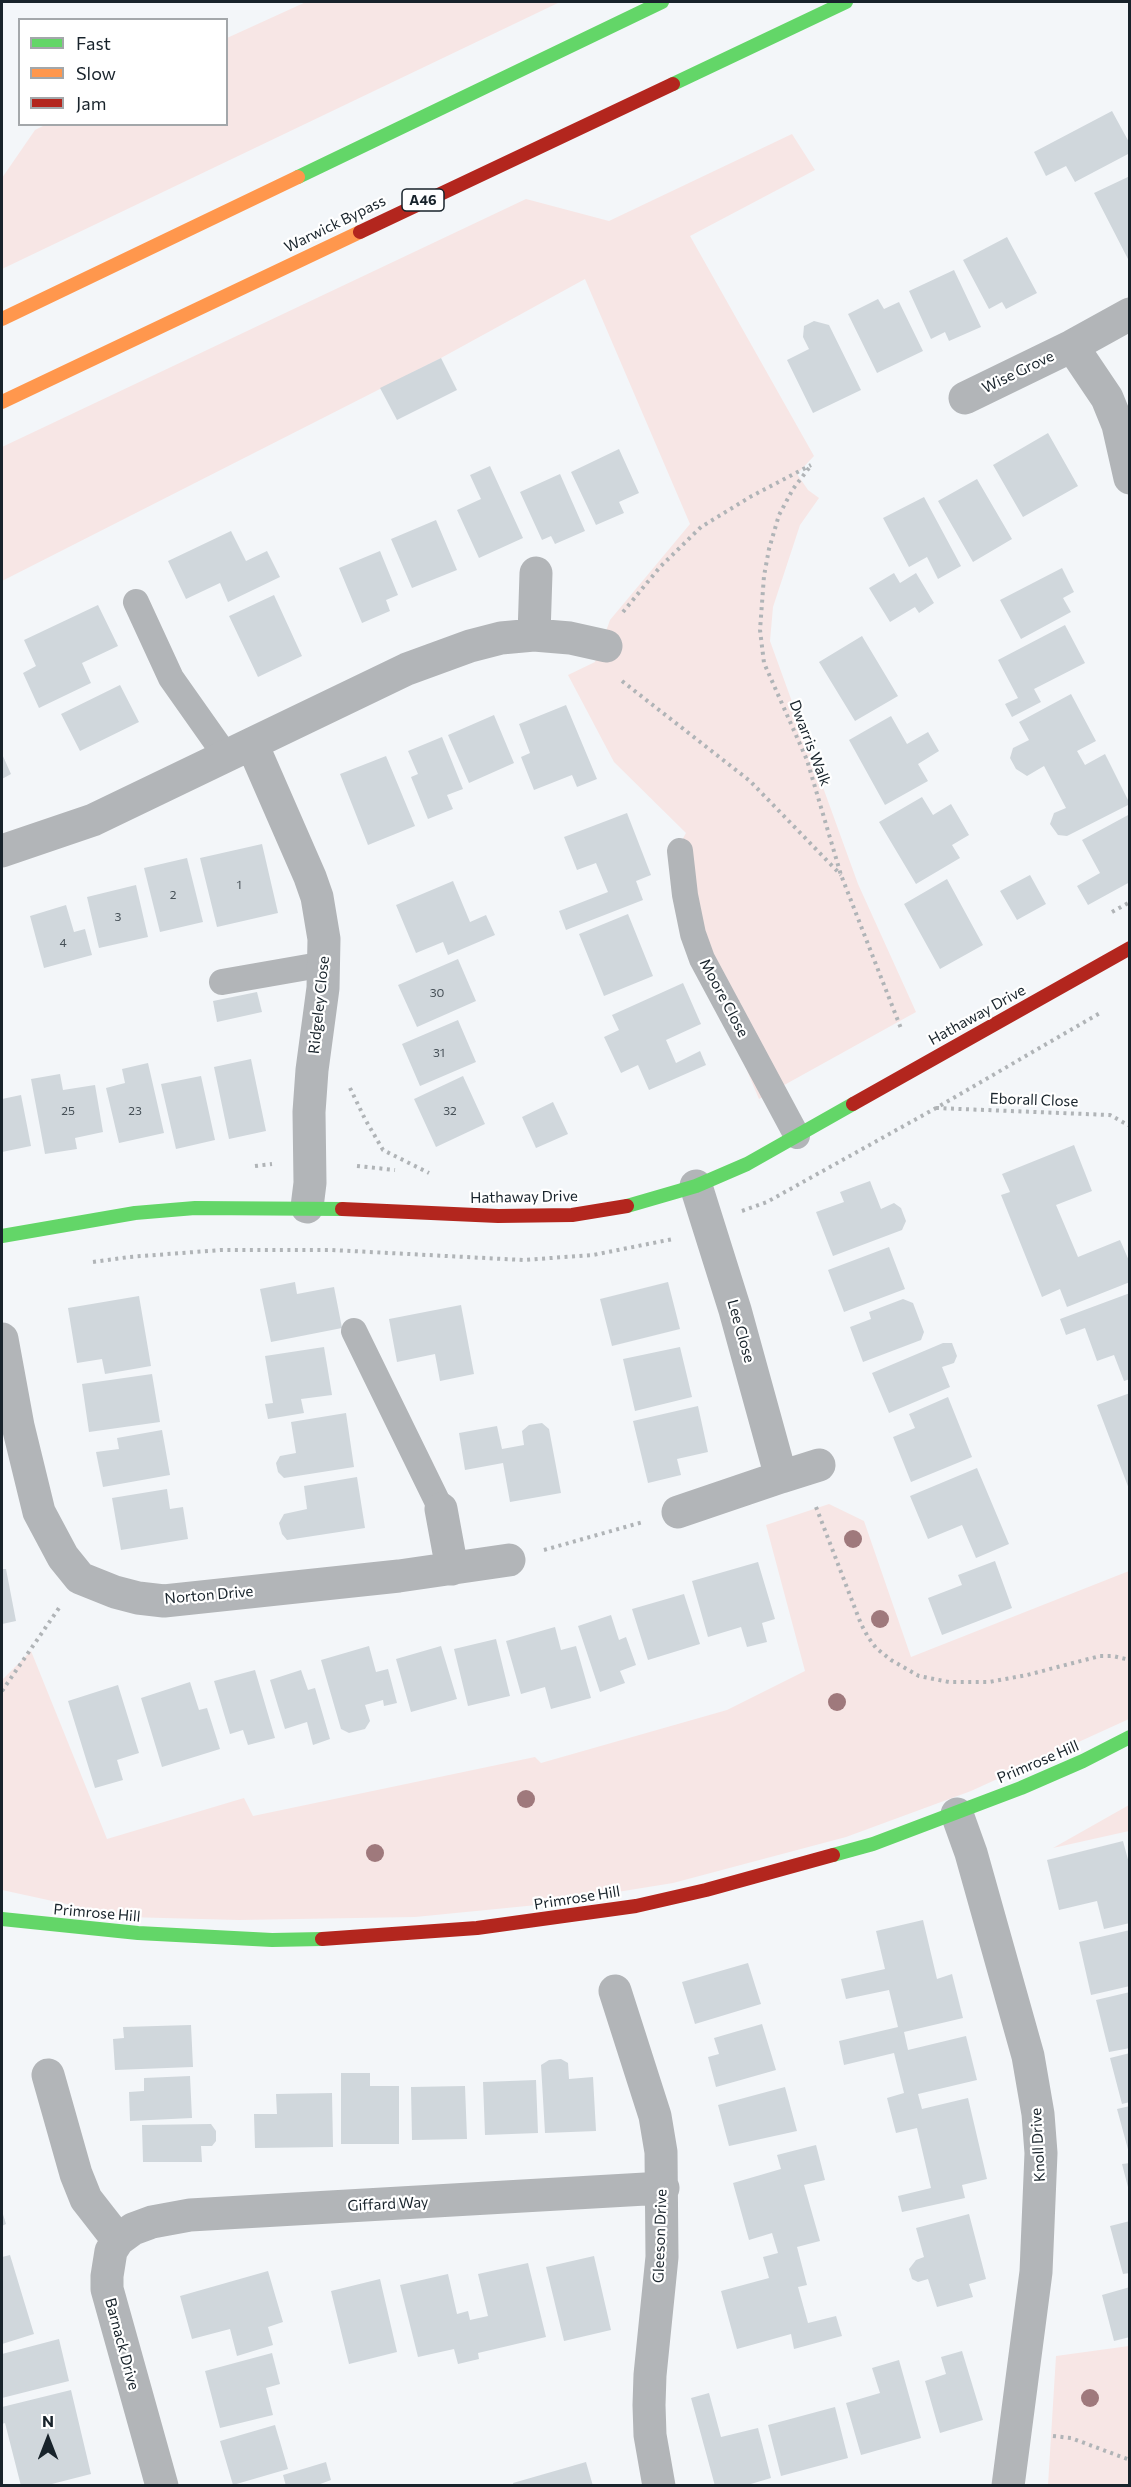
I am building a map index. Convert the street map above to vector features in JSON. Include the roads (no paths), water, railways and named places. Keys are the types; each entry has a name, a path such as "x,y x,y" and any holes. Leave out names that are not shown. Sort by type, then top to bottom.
{"main road":[{"path":"2,319 662,2"},
{"name":"Warwick Bypass","path":"2,402 846,2"},
{"name":"Hathaway Drive","path":"2,1236 135,1213 195,1208 307,1207 498,1216 572,1215 634,1205 696,1186 747,1164 1130,948"},
{"name":"Primrose Hill","path":"2,1919 128,1933 272,1940 477,1929 561,1918 706,1890 862,1847 957,1814 1083,1761 1130,1737"}],"street":[{"name":"Wise Grove","path":"965,398 1072,346 1130,314"},
{"name":"Wise Grove","path":"1072,346 1107,398 1118,425 1130,478"},
{"path":"534,635 536,573"},
{"path":"2,850 93,820 407,669 470,646 501,638 534,635 570,638 606,646"},
{"name":"Ridgeley Close","path":"239,750 317,897 324,939 325,964 309,1112 310,1183 307,1207"},
{"name":"Lee Close","path":"696,1186 732,1299 781,1477"},
{"name":"Norton Drive","path":"2,1339 26,1466 39,1512 63,1557 80,1578 114,1592 164,1601 452,1569 509,1560"},
{"path":"678,1512 819,1465"},
{"path":"441,1509 452,1569"},
{"name":"Knoll Drive","path":"957,1814 971,1853 1028,2056 1038,2114 1041,2153 1037,2261 1008,2486"},
{"name":"Gleeson Drive","path":"615,1991 655,2116 661,2152 662,2257 650,2385 650,2434 658,2486"},
{"path":"48,2075 76,2174 86,2199 118,2240"},
{"name":"Giffard Way","path":"118,2240 133,2229 152,2222 190,2215 663,2188"},
{"name":"Barnack Drive","path":"118,2240 110,2257 107,2289 162,2486"}],"lane":[{"path":"136,602 171,678 239,750"},
{"name":"Moore Close","path":"680,851 687,905 693,934 702,959 797,1136"},
{"path":"222,982 325,964"},
{"path":"354,1331 441,1509"}]}
